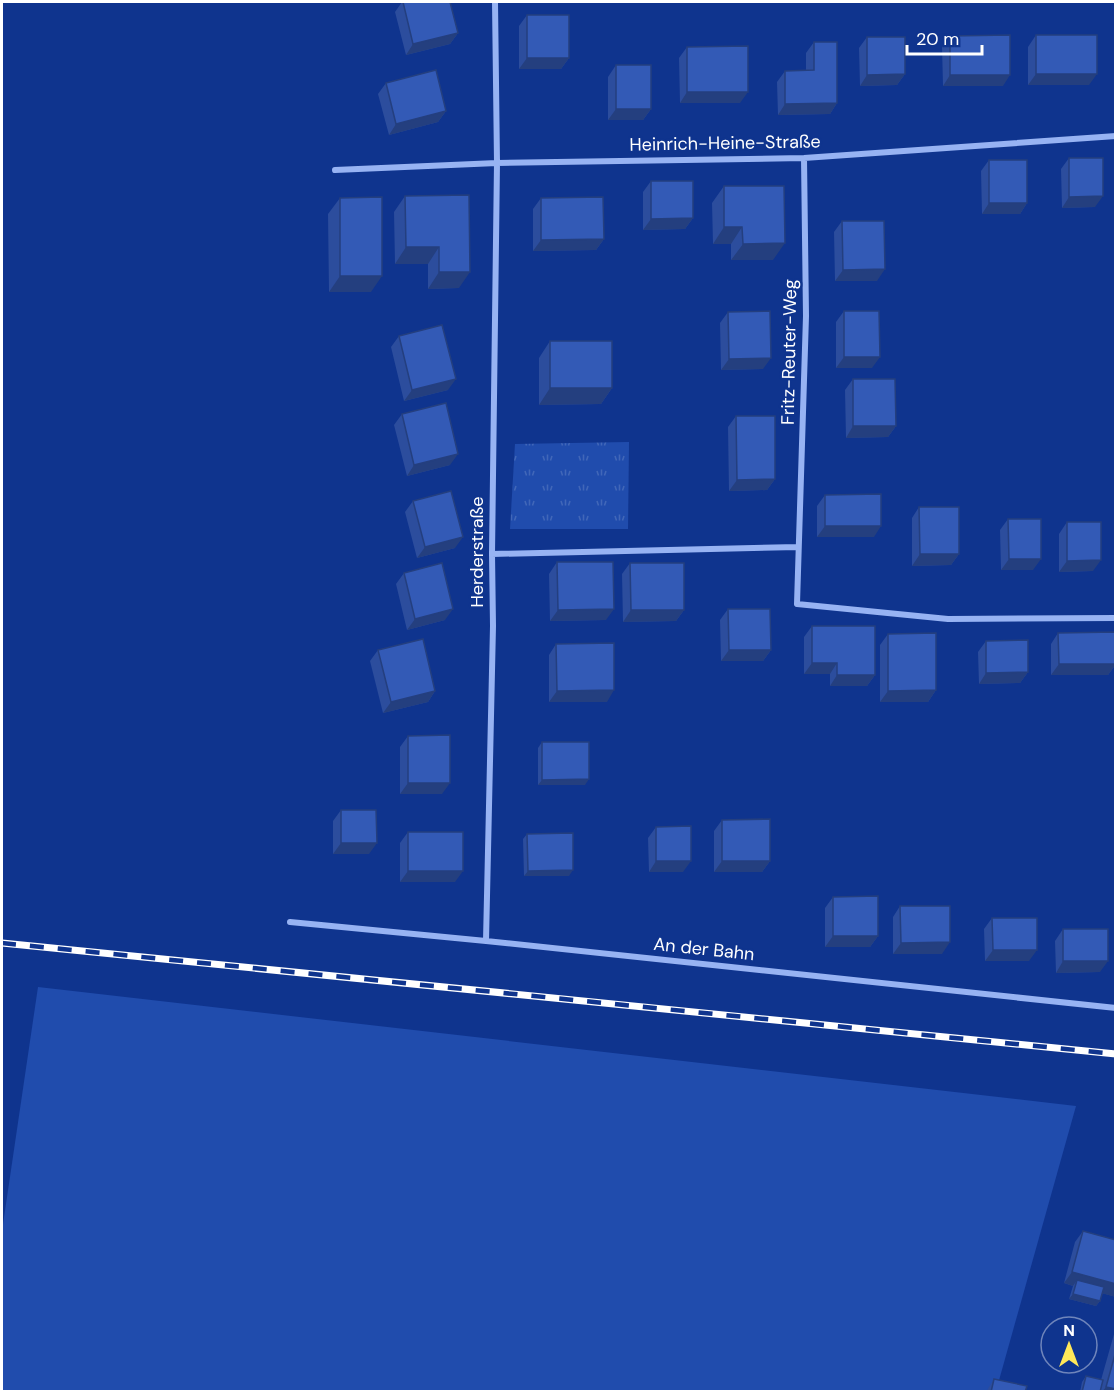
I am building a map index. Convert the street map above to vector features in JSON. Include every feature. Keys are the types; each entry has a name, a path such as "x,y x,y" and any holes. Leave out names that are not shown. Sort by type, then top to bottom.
{"street":[{"name":"Herderstraße","path":"486,940 493,626 497,163 495,2"},
{"name":"Heinrich-Heine-Straße","path":"335,170 497,163 804,158 1116,136"},
{"name":"Fritz-Reuter-Weg","path":"804,158 806,316 797,604 948,620 1116,618"},
{"path":"492,554 798,547"},
{"name":"An der Bahn","path":"290,922 486,940 1116,1008"}],"green space":[{"path":"629,442 628,529 510,529 515,444"},
{"path":"38,987 1076,1106 996,1391 2,1392 2,1231"}],"building":[{"path":"403,2 450,2 458,33 413,44"},
{"path":"527,15 569,15 569,58 527,58"},
{"path":"1010,35 1010,75 950,75 950,36"},
{"path":"1036,35 1097,35 1097,74 1036,74"},
{"path":"867,37 905,37 905,74 867,75"},
{"path":"814,42 837,42 837,103 785,104 785,71 814,70"},
{"path":"748,46 748,92 687,92 687,47"},
{"path":"616,65 651,65 651,109 616,109"},
{"path":"436,70 446,111 396,124 386,83"},
{"path":"1069,158 1103,158 1103,196 1069,197"},
{"path":"989,160 1027,160 1027,203 989,203"},
{"path":"651,181 693,181 693,218 651,219"},
{"path":"724,186 784,186 785,243 743,244 742,227 724,227"},
{"path":"469,195 470,272 439,272 439,247 406,247 405,196"},
{"path":"382,197 382,276 340,276 340,198"},
{"path":"603,197 604,239 541,240 541,198"},
{"path":"842,221 884,221 885,269 843,270"},
{"path":"770,311 771,358 729,359 728,312"},
{"path":"844,311 879,311 880,357 844,357"},
{"path":"442,325 456,379 412,390 399,336"},
{"path":"550,341 612,341 612,388 550,388"},
{"path":"853,379 895,379 896,426 853,426"},
{"path":"446,403 458,454 414,465 402,414"},
{"path":"736,416 775,416 775,479 737,480"},
{"path":"451,491 463,537 425,547 413,501"},
{"path":"881,494 881,526 825,526 825,495"},
{"path":"919,507 959,507 959,554 920,554"},
{"path":"1008,519 1041,519 1041,559 1009,559"},
{"path":"1067,522 1101,522 1101,560 1067,561"},
{"path":"557,562 613,562 614,609 558,610"},
{"path":"442,563 453,609 415,619 404,573"},
{"path":"630,563 684,563 684,610 631,610"},
{"path":"728,609 770,609 771,650 729,650"},
{"path":"812,626 875,626 875,675 837,675 837,663 812,663"},
{"path":"1116,632 1116,664 1059,664 1058,633"},
{"path":"936,633 936,690 888,691 888,634"},
{"path":"423,639 435,691 391,702 378,650"},
{"path":"1028,640 1028,672 986,673 986,641"},
{"path":"614,643 614,690 557,691 556,644"},
{"path":"450,735 450,783 408,783 408,736"},
{"path":"542,742 589,742 589,779 542,780"},
{"path":"341,810 376,810 377,843 341,843"},
{"path":"770,819 770,861 722,861 722,820"},
{"path":"691,826 691,861 656,861 656,827"},
{"path":"408,832 463,832 463,871 408,871"},
{"path":"573,833 573,870 528,871 527,834"},
{"path":"878,896 878,936 833,936 833,897"},
{"path":"900,906 950,906 950,942 901,943"},
{"path":"992,918 1037,918 1037,950 993,950"},
{"path":"1063,929 1108,929 1108,961 1063,961"},
{"path":"1083,1231 1116,1240 1116,1284 1072,1272"},
{"path":"1077,1280 1104,1287 1100,1301 1073,1294"},
{"path":"1116,1351 1116,1389 1106,1387"},
{"path":"1086,1376 1103,1380 1100,1392 1082,1392"},
{"path":"994,1379 1027,1386 1025,1392 991,1392"}],"railway":[{"path":"2,943 1116,1054"}]}
